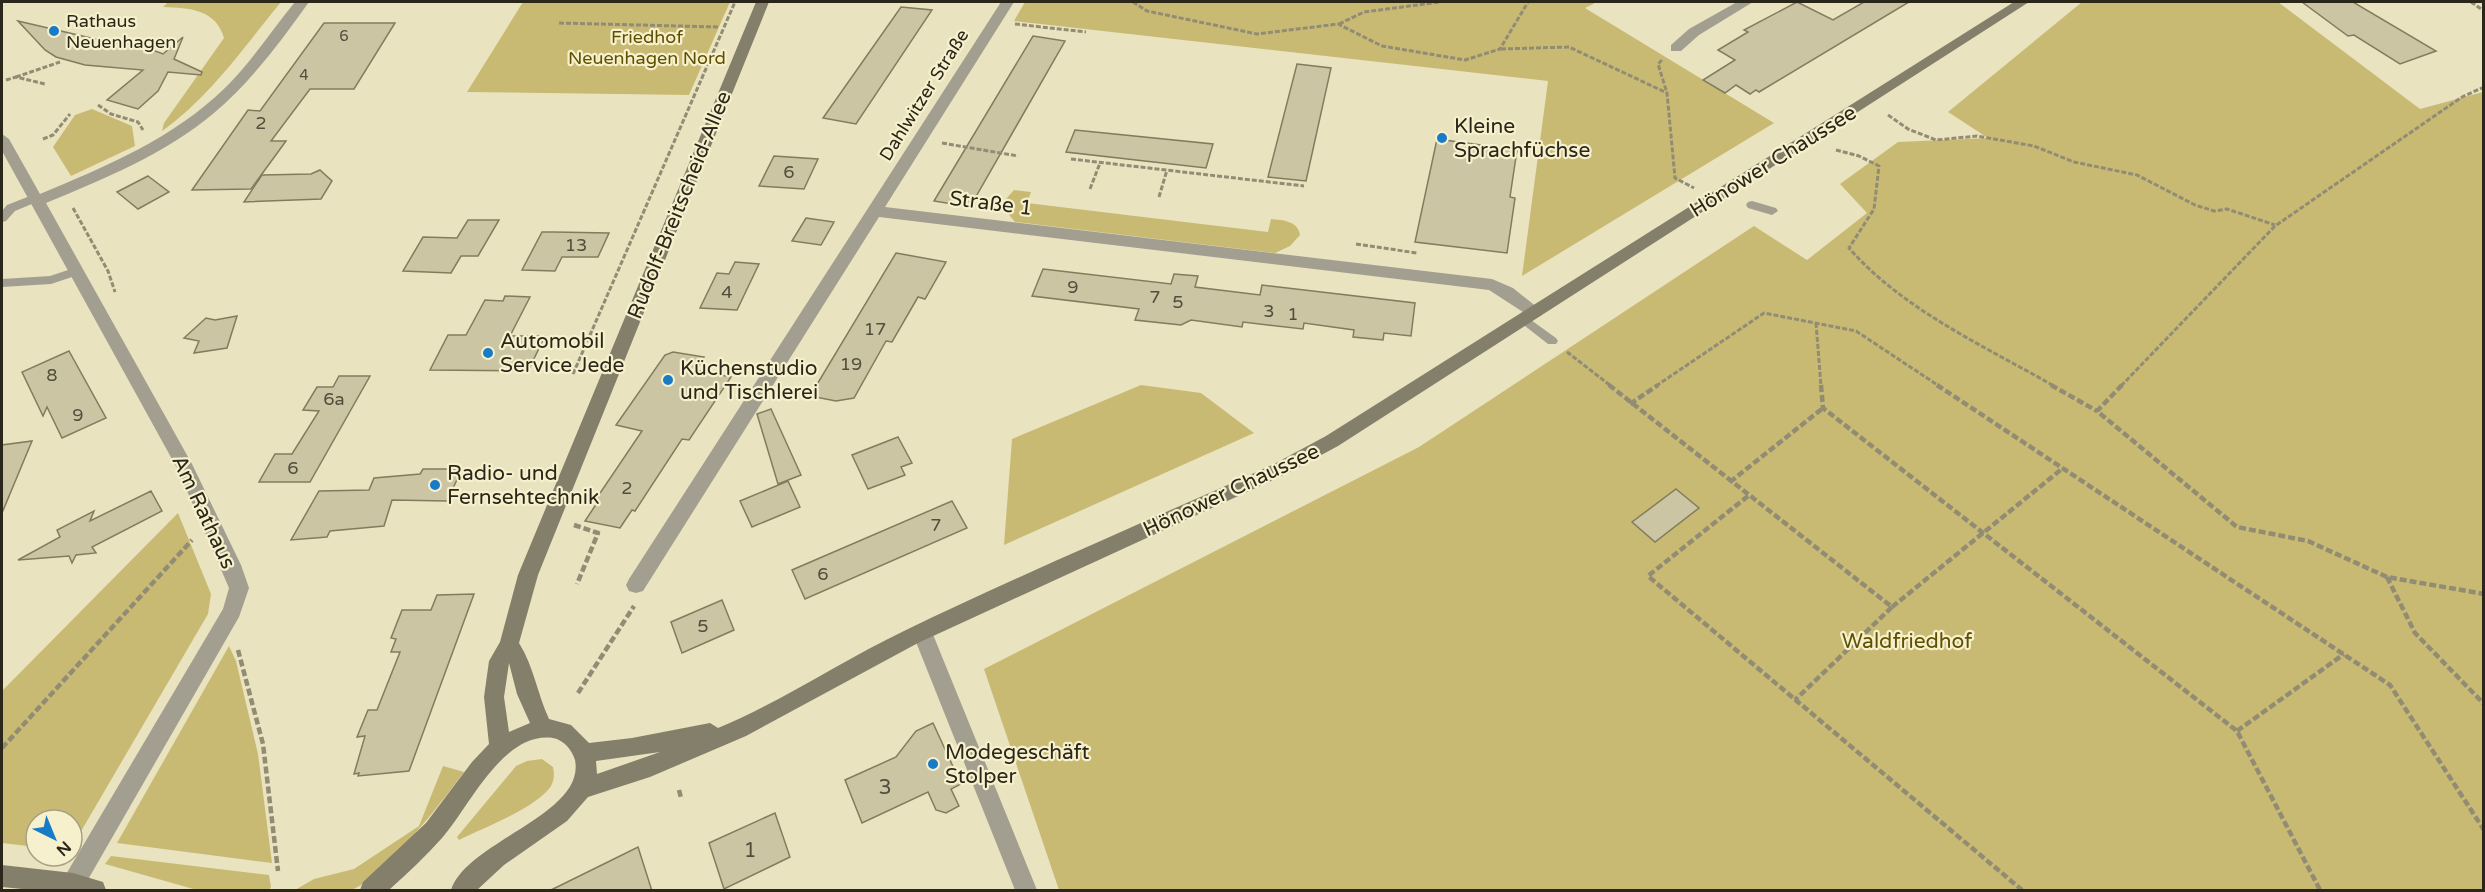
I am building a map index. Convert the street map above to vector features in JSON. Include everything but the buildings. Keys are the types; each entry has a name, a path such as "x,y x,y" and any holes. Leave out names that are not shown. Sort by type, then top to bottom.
{"main road":[{"name":"Rudolf-Breitscheid-Allee","path":"500,748 494,697 499,661 509,644 528,575 762,2"},
{"name":"Hönower Chaussee","path":"580,789 642,770 739,729 792,704 841,673 922,632 1280,469 1332,441 2022,2"},
{"path":"509,644 520,662 527,694 544,730"},
{"path":"371,891 434,830 487,759 500,748 521,737 544,730 556,729 574,738 584,753 588,768 580,789 556,815 499,855 462,891"},
{"name":"Hönower Chaussee","path":"584,753 632,748 739,729"},
{"path":"2,876 73,884 95,891"}],"street":[{"path":"36,199 136,158 192,124 232,90 302,2"},
{"name":"Dahlwitzer Straße","path":"875,211 918,139 1007,2"},
{"path":"1677,48 1694,32 1746,2"},
{"name":"Am Rathaus","path":"2,139 186,469 231,565 239,588 232,611 73,884"},
{"path":"636,585 875,211"},
{"name":"Straße 1","path":"875,211 1491,285 1507,291 1529,316"},
{"path":"922,632 1026,891"}],"lane":[{"path":"2,218 11,208 36,199"},
{"path":"1752,205 1772,211"},
{"path":"2,283 51,280 77,271"},
{"path":"1529,316 1552,341"}],"path":[{"path":"573,374 735,2"},
{"path":"1133,2 1147,12 1257,34 1338,24 1364,12 1440,2"},
{"path":"1500,49 1528,2"},
{"path":"2472,2 2484,11"},
{"path":"994,22 1086,32"},
{"path":"559,23 718,27"},
{"path":"1338,24 1382,46 1465,60 1500,49 1569,47 1667,93"},
{"path":"1677,48 1658,64 1667,93 1675,178 1714,199"},
{"path":"6,80 60,62"},
{"path":"16,77 45,84"},
{"path":"2097,411 2276,226 2462,97 2484,87"},
{"path":"98,105 111,114 138,122 148,138"},
{"path":"43,139 53,135 70,114"},
{"path":"1888,115 1908,129 1936,140 1977,136 2034,146 2074,162 2137,175 2214,211 2227,209 2276,226"},
{"path":"918,139 1018,156"},
{"path":"1836,150 1859,156 1879,166 1879,187 1872,216 1866,225 1852,237 1849,248 1869,271 1936,318 2097,411 2238,527 2307,541 2387,577 2484,594"},
{"path":"1071,159 1304,186"},
{"path":"1090,189 1100,163"},
{"path":"1159,197 1167,170"},
{"path":"1630,404 1764,313 1856,331 2390,685 2484,830"},
{"path":"1816,323 1823,408 2237,731 2320,891"},
{"path":"1552,341 1892,607"},
{"path":"1730,482 1823,408"},
{"path":"1795,700 1892,607 2063,468"},
{"path":"1749,496 1648,576 2022,891"},
{"path":"577,584 598,533 581,526"},
{"path":"2,748 192,540"},
{"path":"2387,577 2415,633 2484,704"},
{"path":"578,693 636,603 636,585"},
{"path":"236,644 262,744 278,871"},
{"path":"2237,731 2344,654"},
{"path":"679,790 681,798"}],"green space":[{"path":"168,2 281,2 211,87 196,103 162,131 164,123 224,38 215,21 208,16 182,8 163,7"},
{"name":"Friedhof Neuenhagen Nord","path":"523,2 730,2 689,95 467,92"},
{"path":"1025,2 1597,2 1585,8 1774,123 1522,276 1548,81 1014,21"},
{"name":"Waldfriedhof","path":"2082,2 2278,2 2420,109 2483,92 2483,890 1059,890 984,669 1419,447 1754,226 1807,260 1867,213 1840,184 1898,142 1988,138 1948,112"},
{"path":"92,109 132,126 135,146 71,176 53,147 75,115"},
{"path":"1014,190 1031,192 1027,203 1268,232 1271,219 1280,220 1293,224 1299,230 1300,235 1290,246 1275,253 1015,222 1004,209 1006,199"},
{"path":"1141,385 1201,393 1254,433 1004,545 1012,439"},
{"path":"178,513 211,594 208,614 84,826 84,808 24,808 24,846 2,843 2,691"},
{"path":"229,646 236,661 258,754 272,863 117,843"},
{"path":"542,759 554,770 552,783 546,792 517,813 459,840 457,837 516,766 527,761"},
{"path":"443,766 464,772 411,838 377,873 350,890 295,890 314,879 354,869 419,826"},
{"path":"111,856 269,875 271,887 269,890 197,890 105,864"}],"place":[{"name":"Rathaus Neuenhagen","path":"54,31"},
{"name":"Kleine Sprachfüchse","path":"1442,138"},
{"name":"Automobil Service Jede","path":"488,353"},
{"name":"Küchenstudio und Tischlerei","path":"668,380"},
{"name":"Radio- und Fernsehtechnik","path":"435,485"},
{"name":"Modegeschäft Stolper","path":"933,764"}]}
